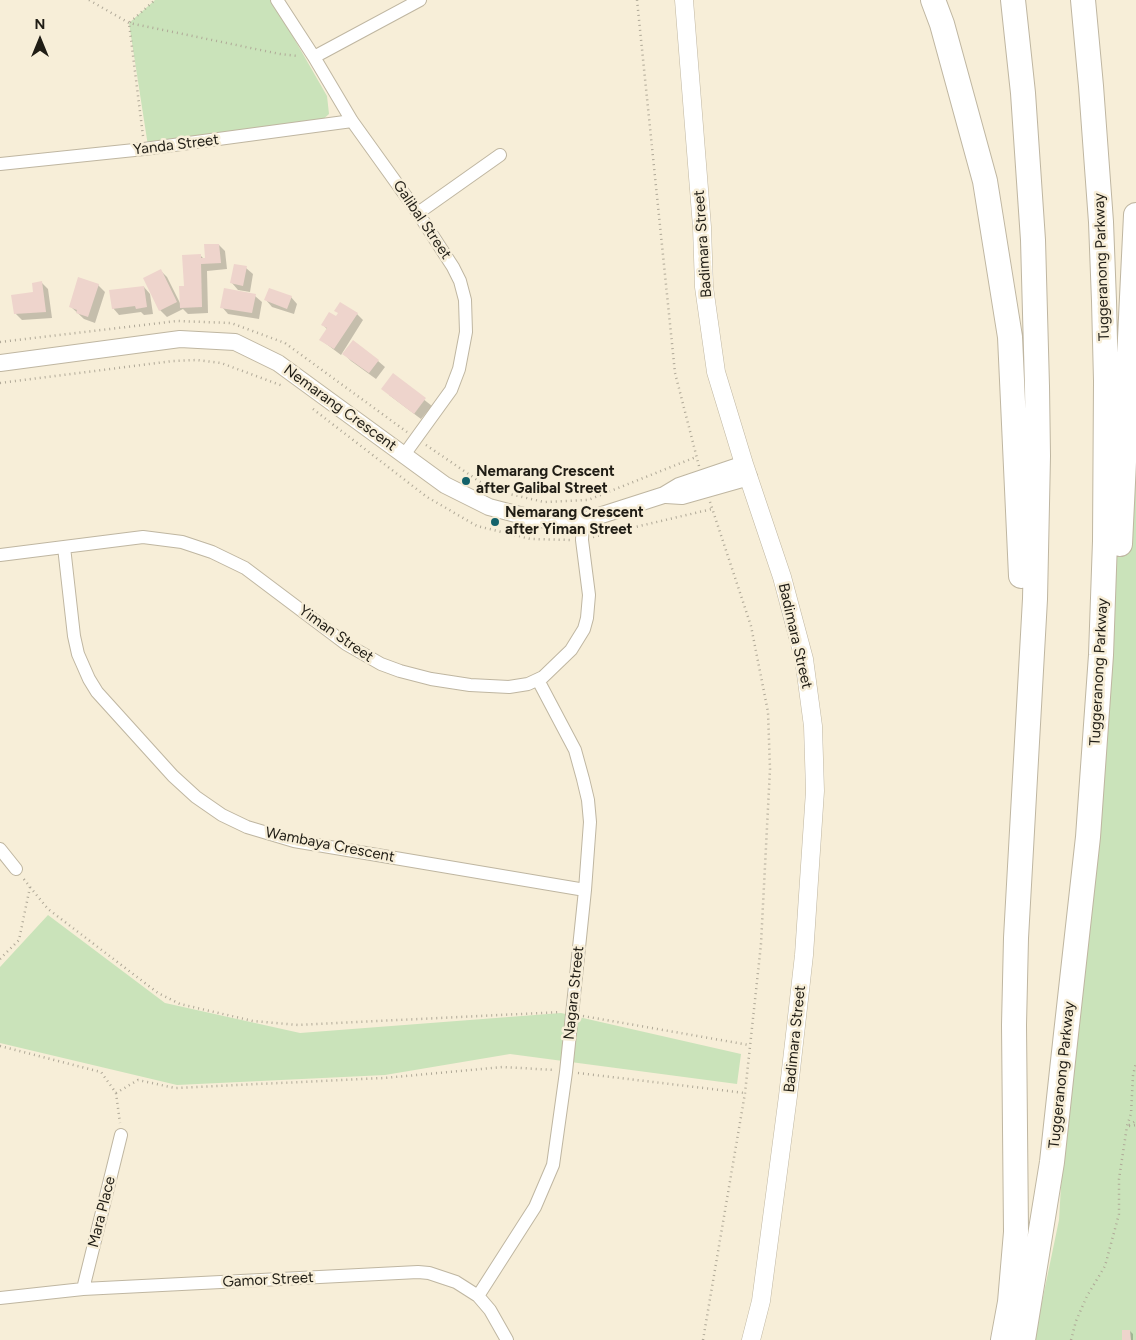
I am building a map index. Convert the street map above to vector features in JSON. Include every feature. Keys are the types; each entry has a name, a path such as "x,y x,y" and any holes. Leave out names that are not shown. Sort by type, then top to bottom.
{"highway":[{"path":"933,0 942,24 985,181 1010,337 1023,606 1022,628 1030,695"},
{"path":"1003,1340 1010,1302 1016,1232 1014,1025 1016,948 1037,526 1037,386 1033,240 1023,94 1013,0"},
{"name":"Tuggeranong Parkway","path":"1023,1340 1052,1162 1094,770 1101,655 1105,541 1106,381 1100,222 1083,0"},
{"path":"1094,770 1108,730 1114,651 1136,216"}],"main road":[{"name":"Badimara Street","path":"684,0 702,226 704,287 716,372 746,471 782,577 804,659 813,726 815,791 804,955 788,1096 761,1301 751,1340"}],"street":[{"name":"Galibal Street","path":"277,0 352,121 418,213 460,281 465,300 466,332 459,369 451,390 404,455"},
{"path":"314,57 420,0"},
{"name":"Yanda Street","path":"0,164 144,149 352,121"},
{"path":"418,213 500,155"},
{"name":"Nemarang Crescent","path":"0,363 180,339 235,342 278,363 445,485 489,508 534,519 583,521 664,495 682,496 746,471"},
{"name":"Yiman Street","path":"0,555 143,537 170,540 196,546 245,568 346,644 381,664 431,679 470,685 509,687 538,680 552,669 571,650 584,628 589,595 582,540 583,521"},
{"name":"Wambaya Crescent","path":"64,547 74,636 78,654 89,679 97,692 173,776 196,797 222,815 247,827 294,840 584,890"},
{"name":"Nagara Street","path":"478,1296 535,1207 553,1166 572,1014 590,822 585,786 575,750 538,680"},
{"path":"0,849 16,869"},
{"name":"Mara Place","path":"83,1290 122,1135"},
{"name":"Gamor Street","path":"0,1298 83,1290 418,1272 429,1273 456,1282 478,1296 490,1310 507,1340"}],"path":[{"path":"89,0 129,23 280,54 314,57"},
{"path":"129,23 155,0"},
{"path":"637,0 675,373 696,457"},
{"path":"129,23 144,149"},
{"path":"0,383 173,361"},
{"path":"703,1340 745,1093 761,935 770,769 768,712 751,626 712,509"},
{"path":"16,869 48,909 158,993 180,1004 253,1021 298,1025 561,1012 749,1045"},
{"path":"0,959 18,940 30,887"},
{"path":"0,1046 101,1072 116,1093 122,1135"},
{"path":"1071,1340 1076,1321 1087,1296 1105,1266 1118,1214 1118,1179 1127,1126 1131,1114 1133,1075 1136,1063"},
{"path":"116,1093 138,1080 175,1088 384,1078 503,1068 539,1068 745,1093"},
{"path":"1127,1126 1136,1121"},
{"path":"1127,1126 1136,1125"}],"green space":[{"path":"155,0 272,0 327,96 329,114 320,122 148,146 129,23"},
{"path":"1136,314 1136,1340 1034,1340 1059,1220 1065,1118"},
{"path":"48,915 165,1003 300,1033 561,1013 741,1054 737,1084 510,1054 385,1075 177,1085 0,1043 0,967"}],"building":[{"path":"204,244 219,244 221,263 201,264 202,307 180,308 179,286 184,286 182,255 201,254 201,258 205,258"},
{"path":"234,264 247,266 243,286 230,283"},
{"path":"161,269 177,302 159,311 143,278"},
{"path":"78,277 99,284 88,317 76,313 77,310 69,307"},
{"path":"42,281 46,312 14,314 11,295 33,292 32,283"},
{"path":"144,286 147,307 136,309 135,306 112,309 109,290"},
{"path":"224,288 256,294 252,313 220,308"},
{"path":"269,288 292,296 287,309 264,300"},
{"path":"340,302 358,313 334,349 319,340 327,328 321,325 329,312 336,316 338,313 334,311"},
{"path":"353,340 379,360 369,373 342,354"},
{"path":"393,373 426,398 414,414 381,389"},
{"path":"1122,1330 1130,1330 1131,1340 1122,1340"}],"place":[{"name":"Nemarang Crescent after Galibal Street","path":"466,481"},
{"name":"Nemarang Crescent after Yiman Street","path":"495,522"}]}
